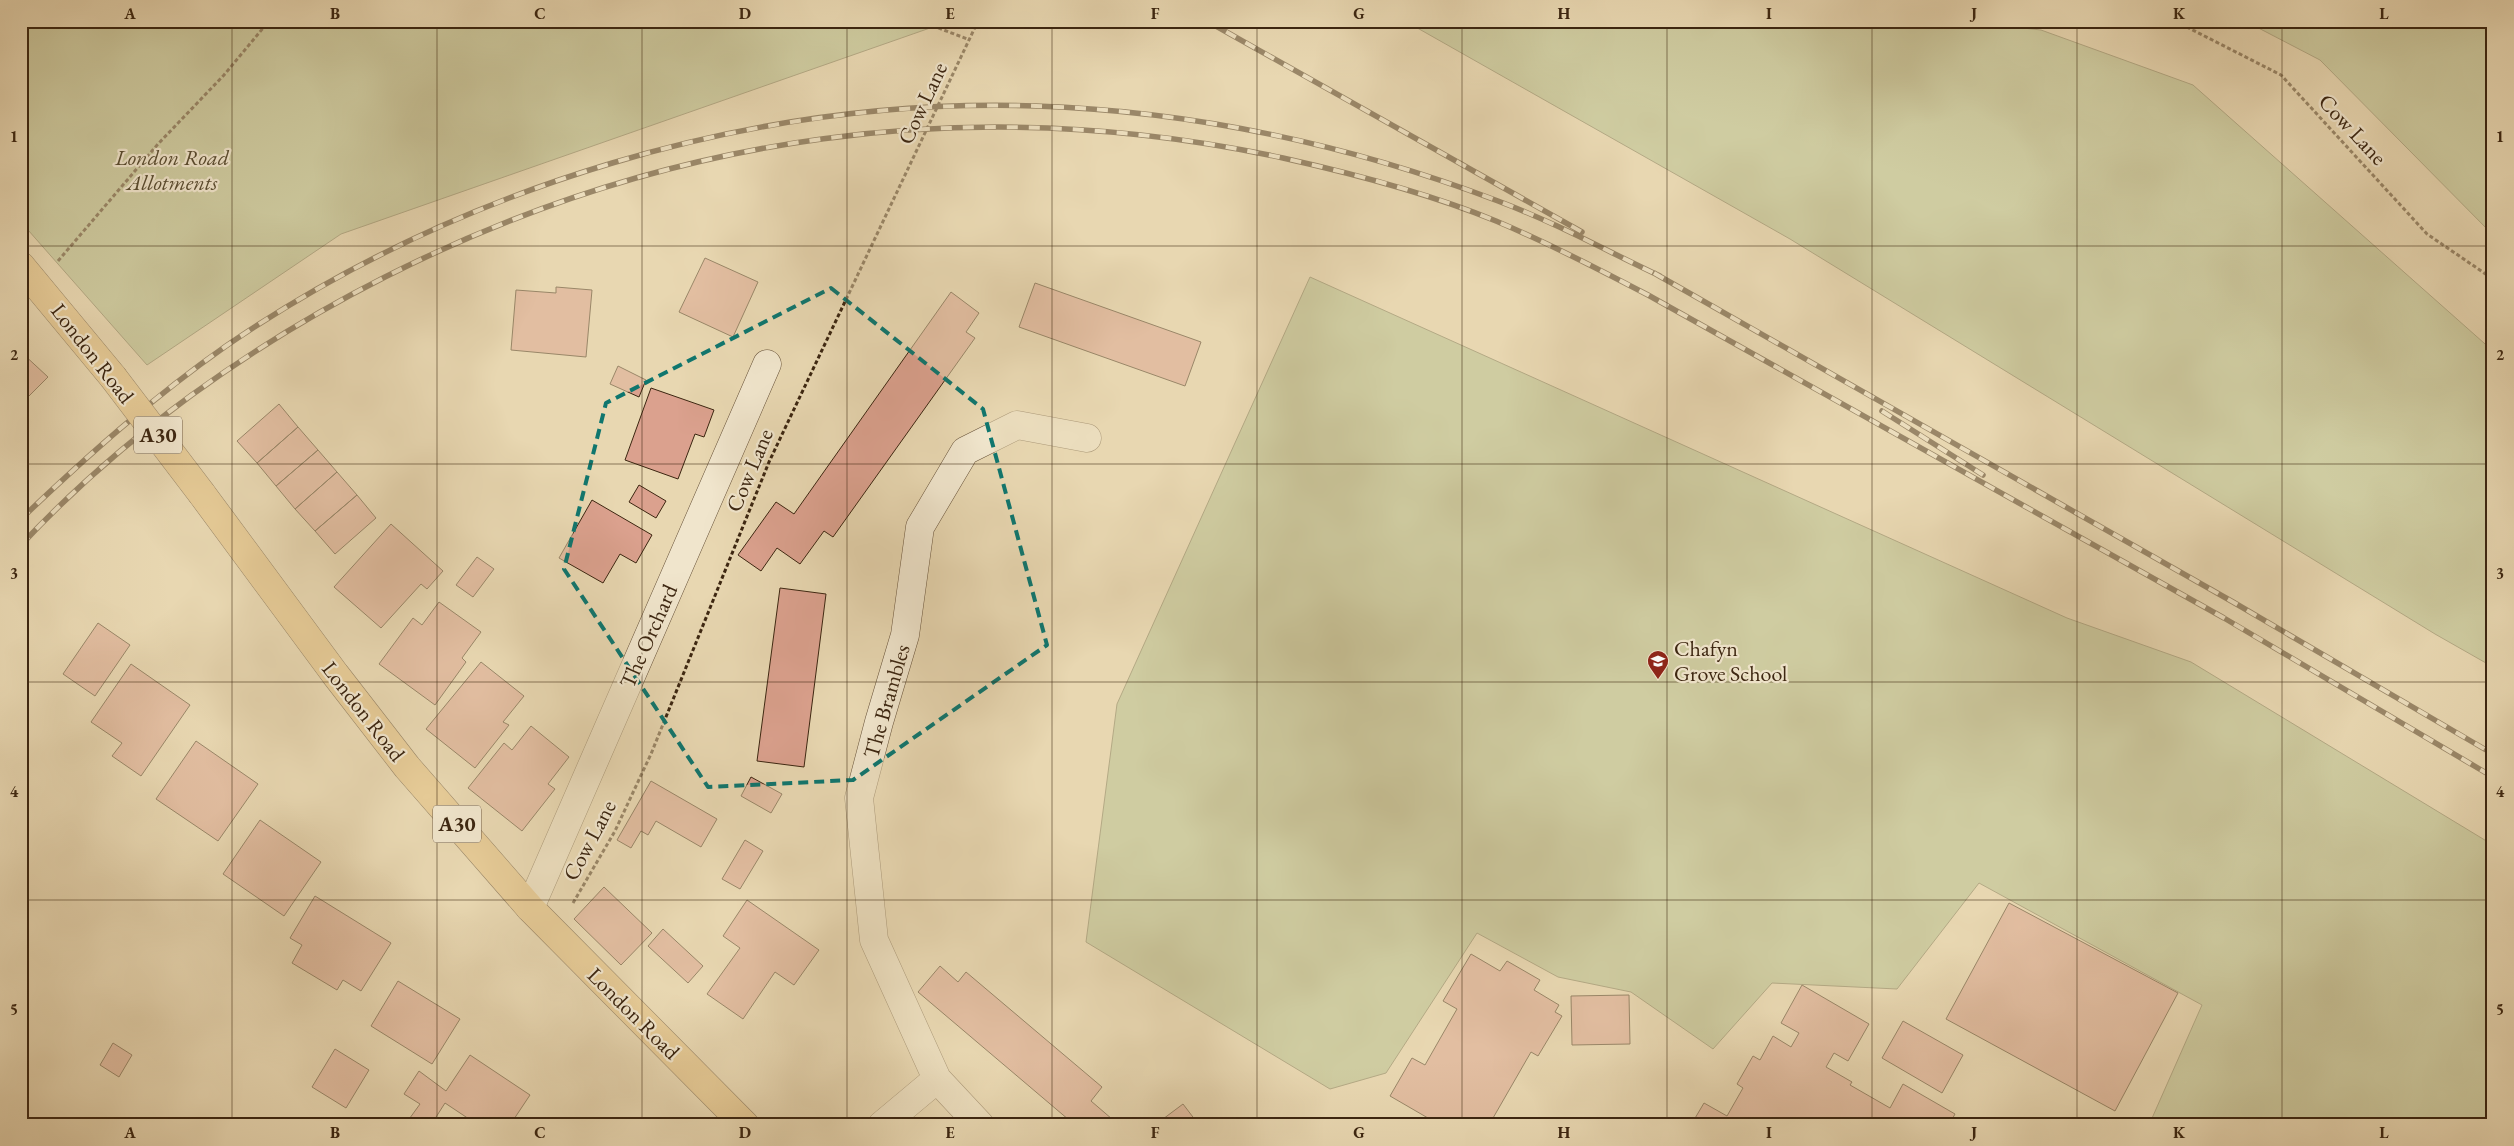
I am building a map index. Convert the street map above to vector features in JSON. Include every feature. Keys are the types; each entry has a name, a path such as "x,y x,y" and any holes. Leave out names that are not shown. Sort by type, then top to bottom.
{"highway":[{"name":"London Road","path":"29,274 113,377 335,674 408,767 530,908 745,1125"}],"street":[{"name":"The Orchard","path":"530,908 767,364"},
{"name":"The Brambles","path":"980,1125 937,1079 874,940 859,798 879,722 906,635 920,527 965,451 1017,425 1087,438"},
{"path":"882,1125 937,1079"}],"path":[{"path":"29,274 224,75 269,21"},
{"path":"920,21 970,40"},
{"name":"Cow Lane","path":"555,934 614,831 651,754 769,462 978,21"},
{"name":"Cow Lane","path":"2175,21 2281,75 2427,234 2493,280"}],"highlighted area":[{"path":"831,288 983,409 1047,645 853,780 708,787 564,569 606,403"}],"green space":[{"name":"London Road Allotments","path":"21,21 950,21 341,234 147,365 21,222"},
{"path":"1405,21 1958,21 2041,30 2193,85 2493,351 2493,667 2435,634 1790,239"},
{"path":"2245,21 2493,21 2493,235 2320,60"},
{"name":"Chafyn Grove School","path":"1310,277 2067,618 2191,662 2493,845 2493,1125 2149,1125 2202,1005 1979,883 1897,989 1772,983 1713,1049 1631,992 1558,977 1477,933 1386,1073 1330,1089 1086,942 1117,704"}],"building":[{"path":"705,258 758,282 733,337 679,312"},
{"path":"1035,283 1201,342 1185,386 1019,327"},
{"path":"556,287 592,290 586,357 511,350 516,290 556,293"},
{"path":"951,292 979,313 966,332 975,338 833,537 824,531 800,564 777,548 761,571 738,555 776,502 794,514"},
{"path":"21,352 48,377 21,404"},
{"path":"618,366 646,380 639,397 610,384"},
{"path":"651,388 714,410 704,437 695,434 678,479 625,460"},
{"path":"279,404 298,427 257,463 237,441"},
{"path":"298,427 318,450 276,486 257,463"},
{"path":"318,450 337,472 295,509 276,486"},
{"path":"337,472 357,495 315,531 295,509"},
{"path":"639,485 666,501 656,518 629,502"},
{"path":"357,495 376,518 335,554 315,531"},
{"path":"592,500 652,535 636,563 620,554 603,583 559,558"},
{"path":"391,524 443,571 427,589 421,584 381,628 334,587"},
{"path":"477,557 494,569 473,597 456,585"},
{"path":"780,588 826,594 804,767 757,761"},
{"path":"439,602 481,632 462,658 466,662 435,705 379,664 413,618 422,625"},
{"path":"98,623 130,645 95,696 63,674"},
{"path":"481,662 524,696 503,722 509,725 475,768 426,729"},
{"path":"131,664 190,705 141,776 112,756 122,743 91,722"},
{"path":"531,726 569,757 548,784 555,789 522,831 468,788 504,743 512,750"},
{"path":"196,741 258,784 218,841 156,799"},
{"path":"751,777 782,794 771,813 741,796"},
{"path":"651,781 717,819 701,847 656,821 648,835 641,831 631,848 617,840"},
{"path":"260,820 321,862 284,916 223,874"},
{"path":"745,840 763,851 740,889 722,879"},
{"path":"604,887 652,933 621,965 574,919"},
{"path":"315,896 391,943 361,991 343,980 337,990 292,963 302,945 290,938"},
{"path":"747,900 819,950 794,985 775,972 743,1019 707,994 740,948 723,936"},
{"path":"2009,903 2178,993 2115,1111 1946,1019"},
{"path":"663,929 703,966 688,983 648,946"},
{"path":"1471,954 1500,971 1507,961 1540,980 1534,990 1559,1005 1555,1012 1562,1016 1538,1056 1531,1052 1489,1125 1440,1125 1390,1096 1412,1058 1425,1065 1457,1009 1443,1001"},
{"path":"940,966 958,982 966,972 1102,1087 1091,1101 1119,1125 1065,1125 1069,1120 918,992"},
{"path":"398,981 460,1019 432,1064 371,1026"},
{"path":"1802,985 1869,1024 1848,1061 1834,1053 1826,1067 1852,1082 1850,1085 1890,1108 1903,1084 1955,1114 1949,1125 1691,1125 1704,1103 1727,1116 1743,1088 1737,1084 1753,1056 1760,1060 1773,1036 1791,1047 1799,1033 1781,1023"},
{"path":"1629,995 1630,1044 1572,1045 1571,996"},
{"path":"1903,1021 1963,1055 1942,1093 1882,1058"},
{"path":"113,1043 132,1055 119,1077 100,1065"},
{"path":"335,1049 369,1070 346,1108 312,1087"},
{"path":"470,1055 530,1095 510,1125 478,1125 445,1103 431,1125 412,1125 407,1122 420,1104 404,1094 419,1071 446,1091"},
{"path":"1183,1104 1199,1125 1155,1125"}],"railway":[{"path":"1207,21 1582,232"},
{"path":"21,519 120,428 226,346 316,290 411,240 510,198 612,163 717,136 823,117 930,107 1036,106 1154,115 1271,134 1386,163 1498,201 1560,227 1660,276"},
{"path":"21,545 102,466 146,430 191,395 286,332 385,277 492,228 601,189 711,159 824,139 937,129 1052,128 1167,138 1283,158 1391,185 1470,211 1554,247 1648,295 2224,618 2493,777"},
{"path":"1654,273 2233,602 2493,754"},
{"path":"1882,411 1983,475"}],"place":[{"name":"Chafyn Grove School","path":"1658,680"}]}
